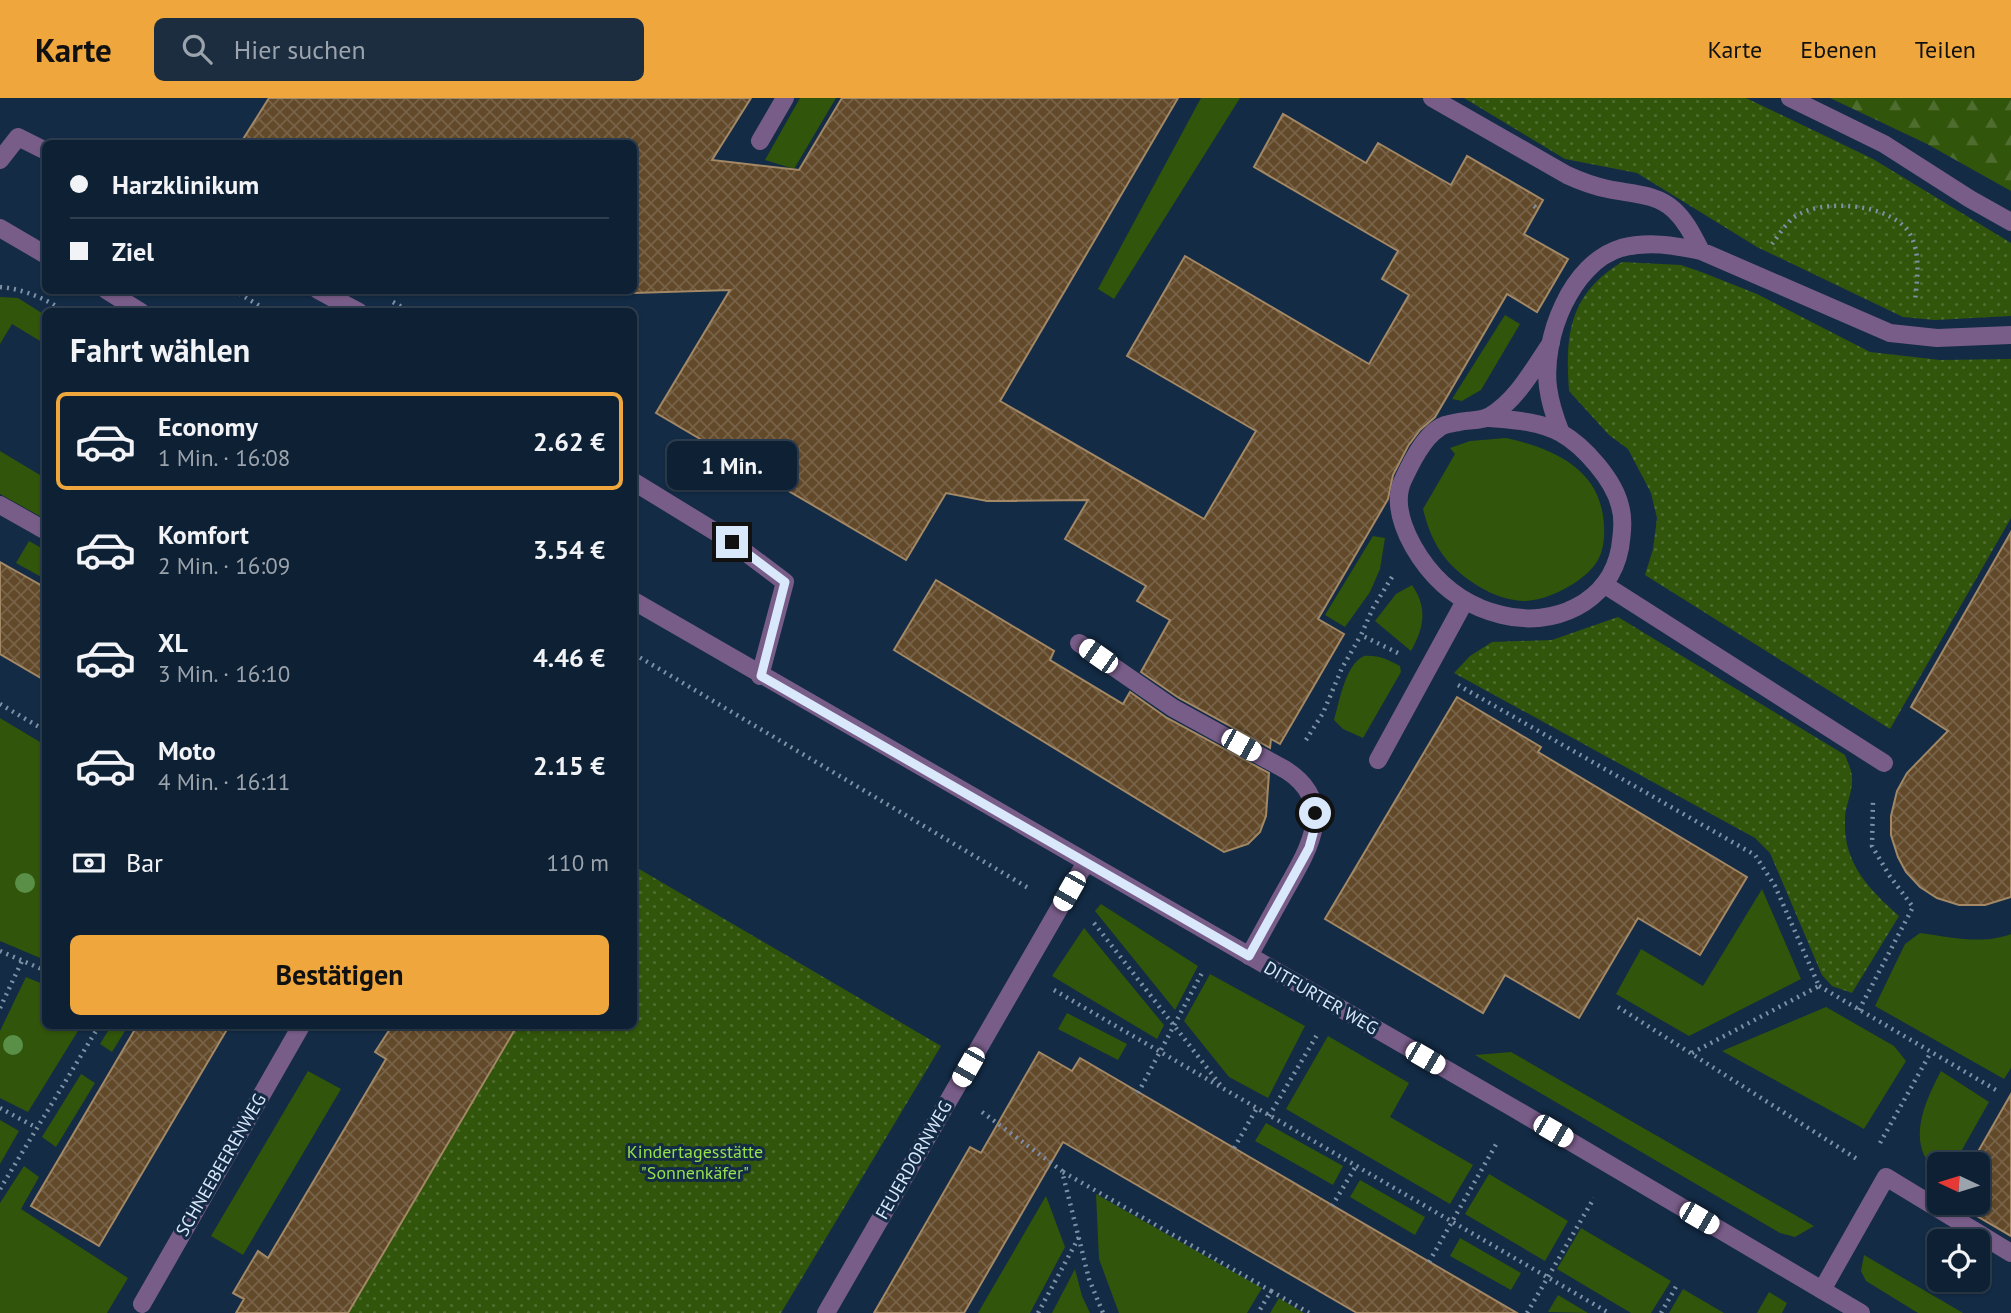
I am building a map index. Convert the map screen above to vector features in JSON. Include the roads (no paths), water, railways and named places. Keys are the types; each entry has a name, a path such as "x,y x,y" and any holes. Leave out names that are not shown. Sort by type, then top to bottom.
{"street":[{"path":"760,141 785,98"},
{"path":"1432,98 1567,175 1586,183 1658,200 1673,209 1687,225 1701,251"},
{"path":"1790,98 1884,144 2011,222"},
{"path":"0,160 18,137 42,149"},
{"path":"0,228 42,253"},
{"path":"1561,433 1553,411 1547,365 1558,318 1582,274 1602,257 1640,244 1672,245 1701,251 1890,333 1937,338 2011,335"},
{"path":"112,294 135,308"},
{"path":"325,294 352,308"},
{"path":"1489,418 1524,382 1550,343"},
{"path":"1489,418 1533,423 1561,433 1603,473 1613,487 1620,505 1622,523 1618,556 1605,585 1579,606 1564,613 1538,619 1521,620 1465,601 1436,577 1413,546 1398,499 1402,481 1423,445 1440,426 1489,418"},
{"path":"637,484 732,542 785,582 761,676"},
{"path":"0,505 42,529"},
{"path":"1605,585 1884,763"},
{"path":"1378,760 1465,601"},
{"name":"DITFURTER WEG","path":"637,603 1515,1109 1861,1313"},
{"path":"1079,643 1173,708 1286,770 1308,789 1314,805 1314,830 1309,848 1249,956"},
{"name":"FEUERDORNWEG","path":"826,1313 1086,862"},
{"name":"SCHNEEBEERENWEG","path":"142,1304 299,1029"},
{"path":"1822,1290 1886,1177 2011,1253"}],"park label":[{"name":"Kindertagesstätte \"Sonnenkäfer\"","path":"695,1162"}]}
